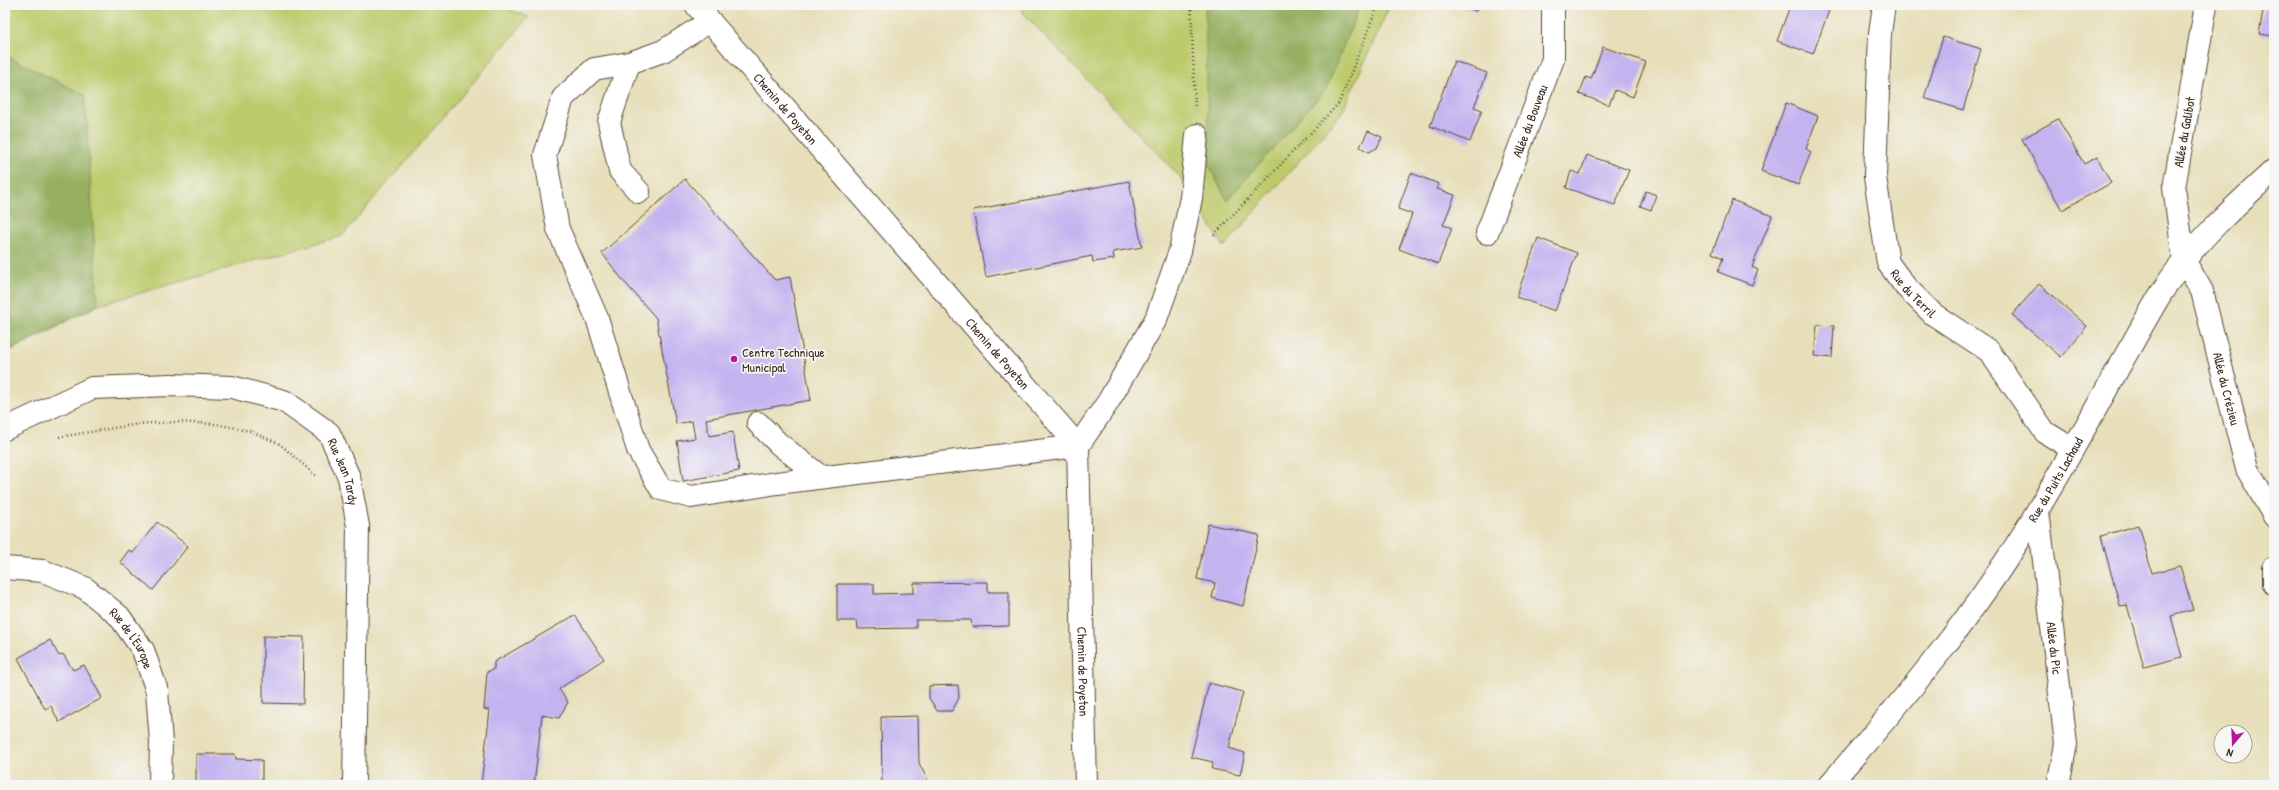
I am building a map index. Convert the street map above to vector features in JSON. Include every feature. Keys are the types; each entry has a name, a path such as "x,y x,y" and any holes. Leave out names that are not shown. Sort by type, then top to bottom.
{"street":[{"name":"Chemin de Poyeton","path":"696,5 1078,446 1086,785"},
{"name":"Allée du Bouveau","path":"1487,233 1553,59 1553,5"},
{"name":"Rue du Terril","path":"1884,5 1880,33 1875,178 1888,263 1905,286 1933,314 1989,351 2045,432 2072,449"},
{"name":"Allée du Galibot","path":"2184,260 2174,188 2206,5"},
{"path":"710,21 663,51 629,63 594,69 563,98 545,155 558,229 597,318 638,450 661,489 691,497 821,477 1078,446 1108,402 1156,319 1180,251 1191,198 1196,135"},
{"path":"629,63 609,122 620,171 638,192"},
{"name":"Rue du Puits Lachaud","path":"1829,785 1880,728 1959,627 1999,572 2038,511 2160,295 2184,260 2217,224 2274,170"},
{"name":"Allée du Crézieu","path":"2184,260 2202,291 2247,469 2274,516"},
{"name":"Rue Jean Tardy","path":"5,429 92,388 171,384 232,387 284,401 329,433 349,477 358,526 354,785"},
{"path":"758,423 779,444 821,477"},
{"name":"Allée du Pic","path":"2038,511 2066,744 2058,785"},
{"name":"Rue de l'Europe","path":"5,568 43,571 85,588 119,616 127,627 143,650 157,691 161,742 160,785"},
{"path":"2274,568 2274,584"}],"path":[{"path":"1191,5 1196,135"},
{"path":"1211,238 1339,103 1378,5"},
{"path":"55,439 138,424 176,422 216,424 250,431 280,444 319,479"}],"green space":[{"path":"5,5 497,5 529,17 342,236 98,305 5,353"},
{"path":"1024,5 1390,5 1342,112 1224,247 1180,177 1021,11"},
{"path":"1205,5 1360,5 1326,89 1227,200 1209,166"},
{"path":"5,55 85,95 98,305 5,353"}],"building":[{"path":"1460,5 1478,5 1476,11"},
{"path":"1786,5 1831,5 1813,54 1777,41 1790,6"},
{"path":"2264,5 2274,5 2274,36 2259,34"},
{"path":"1943,37 1981,49 1963,110 1924,98"},
{"path":"1603,47 1646,62 1633,97 1615,90 1609,105 1579,94 1586,77 1591,79"},
{"path":"1454,61 1487,73 1474,107 1482,110 1470,142 1430,126"},
{"path":"1786,103 1818,116 1806,149 1811,152 1798,185 1761,171"},
{"path":"2058,119 2084,164 2097,157 2111,183 2062,210 2022,139"},
{"path":"1368,131 1382,137 1377,148 1369,152 1360,147"},
{"path":"1587,155 1629,170 1615,205 1566,188 1571,171 1580,174"},
{"path":"1411,173 1439,184 1437,189 1455,195 1443,225 1452,228 1438,264 1399,249 1412,214 1398,209"},
{"name":"Centre Technique Municipal","path":"685,179 775,280 790,277 811,400 706,419 709,436 733,432 739,471 683,481 677,441 695,438 692,421 676,424 656,318 621,278 602,253"},
{"path":"1129,181 1142,247 1113,252 1114,259 1093,262 1092,256 986,277 973,210"},
{"path":"1646,191 1656,195 1651,210 1640,206"},
{"path":"1732,200 1772,216 1752,267 1758,270 1752,285 1718,272 1723,258 1712,253"},
{"path":"1538,238 1577,253 1555,311 1516,297"},
{"path":"2039,284 2087,326 2061,357 2012,315"},
{"path":"1817,325 1834,326 1832,358 1814,356"},
{"path":"157,522 188,546 153,590 120,562 129,550 133,553"},
{"path":"1208,524 1259,535 1243,606 1212,598 1215,583 1197,579"},
{"path":"2139,525 2152,573 2180,566 2193,610 2171,616 2182,657 2144,667 2127,605 2120,606 2101,536"},
{"path":"988,582 988,592 1009,592 1009,626 972,627 971,620 916,620 916,628 858,629 857,621 837,621 837,584 874,584 874,594 914,593 914,583"},
{"path":"575,615 604,659 559,689 568,702 559,718 542,715 534,785 481,785 490,710 484,709 487,672 494,669 494,662"},
{"path":"263,636 304,637 303,704 263,703"},
{"path":"50,640 59,656 63,654 73,670 84,665 102,698 59,722 51,706 45,709 18,658"},
{"path":"1209,683 1243,692 1229,748 1245,753 1240,775 1212,769 1213,762 1191,757"},
{"path":"958,685 959,698 952,711 937,711 929,698 929,686"},
{"path":"918,716 919,763 930,785 876,785 882,782 881,717"},
{"path":"196,754 235,754 236,759 262,760 262,785 196,785"}],"place":[{"name":"Centre Technique Municipal","path":"734,359"}]}
